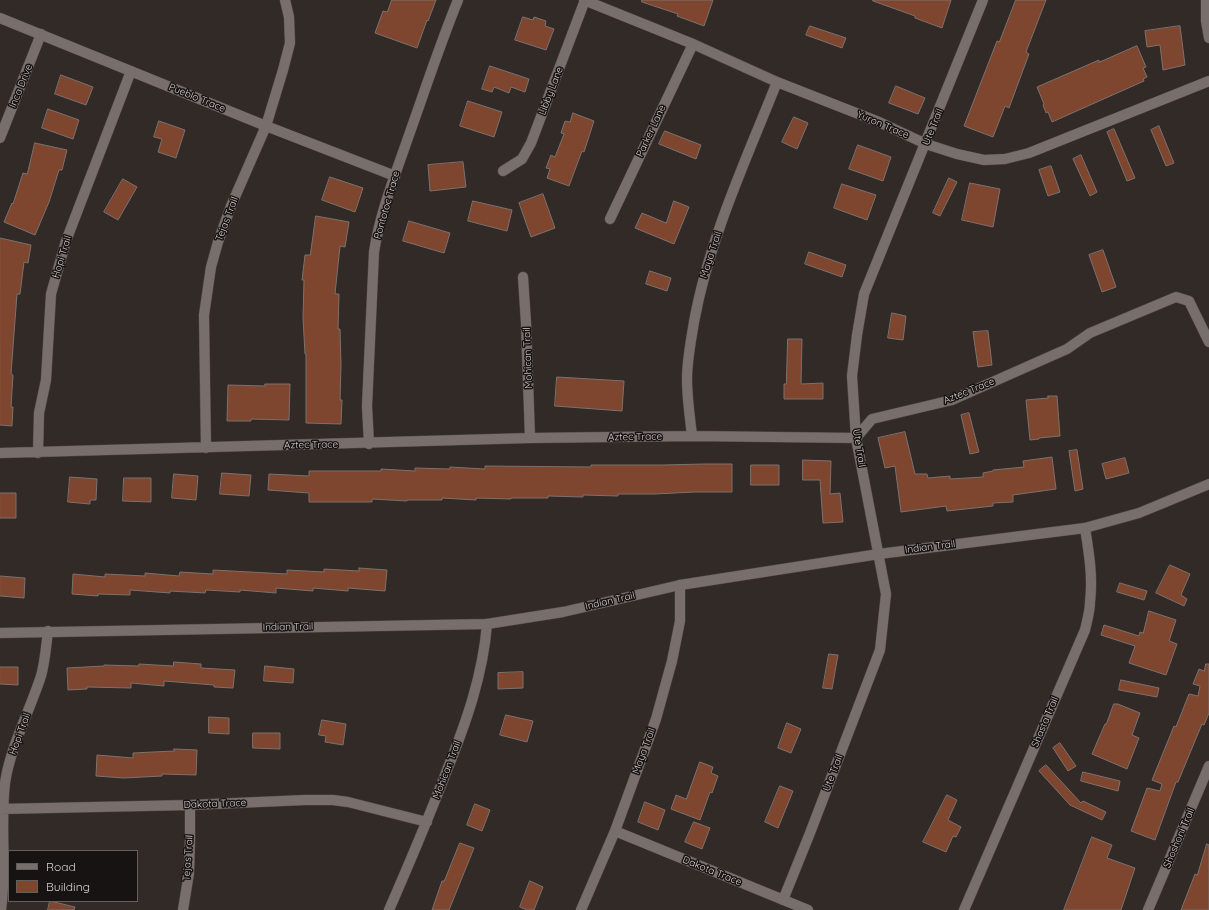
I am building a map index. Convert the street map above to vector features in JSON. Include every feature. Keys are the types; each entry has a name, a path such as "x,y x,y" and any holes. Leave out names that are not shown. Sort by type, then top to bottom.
{"street":[{"name":"Tejas Trail","path":"206,448 204,315 211,267 231,206 266,126 290,43 289,16 285,0"},
{"name":"Pontotoc Trace","path":"369,444 367,406 374,252 377,232 447,27 458,0"},
{"name":"Yuron Trace","path":"585,0 693,44 777,82 880,122 926,144 957,154 984,160 1005,159 1029,153 1209,81"},
{"name":"Libby Lane","path":"503,171 522,160 531,143 585,0"},
{"name":"Ute Trail","path":"782,900 810,833 880,650 886,594 856,438 852,376 864,294 983,0"},
{"path":"1206,0 1206,21 1209,38"},
{"name":"Pueblo Trace","path":"0,18 266,126 395,176"},
{"name":"Inca Drive","path":"0,138 41,34"},
{"name":"Parker Lane","path":"610,219 693,44"},
{"name":"Hopi Trail","path":"38,453 39,413 46,380 51,294 66,242 131,71"},
{"name":"Maya Trail","path":"692,436 688,406 687,378 690,347 706,269 721,225 777,82"},
{"name":"Mohican Trail","path":"523,277 530,438"},
{"name":"Aztec Trace","path":"0,453 369,444 530,438 692,436 856,438 872,419 952,400 1067,348 1090,333 1176,297 1189,301 1209,342"},
{"name":"Indian Trail","path":"0,633 487,624 563,612 680,585 879,554 1085,528 1139,513 1209,484"},
{"name":"Shasta Trail","path":"964,910 1085,630 1092,582 1085,528"},
{"name":"Maya Trail","path":"581,910 615,832 656,719 672,661 680,621 680,585"},
{"name":"Mohican Trail","path":"388,910 427,822 463,730 485,646 487,624"},
{"name":"Hopi Trail","path":"1,910 4,890 1,809 5,782 9,763 41,676 45,659 48,632"},
{"name":"Shoshoni Trail","path":"1148,910 1209,766"},
{"name":"Dakota Trace","path":"1,809 333,800 348,802 427,822"},
{"name":"Tejas Trail","path":"183,910 189,873 190,805"},
{"name":"Dakota Trace","path":"615,832 808,910"}],"building":[{"path":"392,0 436,0 417,48 375,33 383,11 387,12"},
{"path":"642,0 713,0 704,26 677,16 678,14 642,2"},
{"path":"873,0 951,0 942,28"},
{"path":"1016,0 1046,0 1026,52 1029,54 1009,108 1005,106 993,137 964,126 997,41 999,42"},
{"path":"523,17 533,20 534,17 546,21 545,26 554,29 546,50 515,40"},
{"path":"810,26 846,38 842,48 806,35"},
{"path":"1180,26 1185,65 1163,70 1160,45 1147,47 1145,31"},
{"path":"1137,46 1146,67 1143,68 1147,77 1143,79 1144,81 1052,122 1048,112 1046,113 1037,87 1099,60 1099,62"},
{"path":"490,66 529,79 525,92 511,87 509,93 494,87 492,92 482,89"},
{"path":"61,75 93,87 86,105 55,94"},
{"path":"896,86 925,98 918,114 889,103"},
{"path":"468,101 502,112 494,137 460,126"},
{"path":"48,109 79,120 73,139 42,128"},
{"path":"573,113 594,121 584,152 582,151 569,186 547,178 550,169 546,168 551,155 555,157 564,134 561,133 565,121 570,122"},
{"path":"794,117 808,123 797,149 782,142"},
{"path":"159,121 185,130 176,158 158,152 162,139 154,137"},
{"path":"1159,126 1174,163 1166,166 1151,130"},
{"path":"1114,129 1135,178 1127,181 1107,132"},
{"path":"665,131 701,145 696,159 659,144"},
{"path":"35,143 67,150 62,170 59,170 49,202 35,235 4,222 12,203 13,204 23,173 27,174"},
{"path":"858,145 891,157 883,181 849,169"},
{"path":"1081,155 1097,192 1090,196 1073,159"},
{"path":"463,162 466,187 430,191 428,165"},
{"path":"1051,166 1060,192 1048,196 1039,170"},
{"path":"330,177 363,188 355,212 322,200"},
{"path":"949,178 957,182 940,216 933,213"},
{"path":"123,179 137,187 118,220 104,212"},
{"path":"970,183 1000,189 993,227 962,220"},
{"path":"842,184 876,195 867,220 834,208"},
{"path":"543,194 555,228 531,237 519,203"},
{"path":"473,201 512,210 507,231 468,221"},
{"path":"674,201 689,207 674,244 635,228 642,213 666,223"},
{"path":"316,216 349,222 345,247 340,246 335,294 339,294 338,329 340,329 340,400 342,400 341,424 306,423 306,354 303,318 304,280 302,280 305,255 310,255"},
{"path":"409,221 450,233 444,253 403,241"},
{"path":"0,238 31,245 28,263 24,262 20,294 17,294 11,374 13,375 11,407 13,407 12,426 0,425"},
{"path":"1103,250 1116,287 1102,292 1089,255"},
{"path":"809,252 846,265 842,277 805,264"},
{"path":"650,271 671,278 667,291 646,284"},
{"path":"892,313 906,316 903,340 888,338"},
{"path":"988,331 992,365 978,367 973,332"},
{"path":"788,339 802,339 801,384 823,383 823,399 784,399"},
{"path":"557,377 624,381 622,411 555,406"},
{"path":"265,384 290,384 289,420 251,419 251,421 227,421 228,385 265,386"},
{"path":"1048,396 1057,396 1060,436 1030,440 1026,400 1048,398"},
{"path":"969,413 979,452 970,454 961,415"},
{"path":"905,432 915,474 927,474 928,478 950,476 950,479 983,477 983,473 993,470 1024,467 1023,461 1052,457 1056,489 1013,495 1013,502 993,503 993,506 947,511 946,506 901,512 895,466 885,468 878,438"},
{"path":"1077,450 1083,489 1075,491 1069,451"},
{"path":"1125,458 1129,473 1106,479 1102,464"},
{"path":"803,460 831,461 830,494 840,493 843,522 823,523 820,480 803,480"},
{"path":"732,464 732,492 618,494 618,496 583,495 583,497 548,496 548,498 511,499 476,498 476,500 442,498 442,500 407,501 372,499 372,502 309,502 309,493 268,490 269,474 309,476 309,471 381,471 381,469 415,471 415,468 450,469 450,467 485,469 485,466 591,467 591,465"},
{"path":"751,465 779,465 779,485 751,485"},
{"path":"222,473 251,475 249,496 220,494"},
{"path":"174,474 198,476 196,500 172,498"},
{"path":"70,477 97,479 96,500 90,500 90,504 68,502"},
{"path":"124,478 151,478 151,502 123,501"},
{"path":"0,493 16,493 16,518 0,518"},
{"path":"1170,565 1190,574 1181,595 1187,599 1184,606 1156,593"},
{"path":"359,568 387,570 385,591 348,588 348,591 313,588 313,591 276,588 276,593 240,590 240,592 206,590 205,593 170,591 170,593 130,590 130,595 98,594 98,596 72,594 73,574 105,577 105,574 145,576 145,573 179,576 180,572 213,574 213,570 287,574 287,570 324,572 324,569 359,571"},
{"path":"0,576 25,578 24,598 0,596"},
{"path":"1120,583 1147,591 1144,600 1117,592"},
{"path":"1149,611 1176,620 1169,641 1177,644 1166,675 1129,663 1135,646 1101,635 1104,625 1139,636 1140,632 1143,633"},
{"path":"829,654 838,655 832,689 823,688"},
{"path":"174,662 201,664 201,668 235,670 233,688 164,681 164,686 131,683 131,688 87,687 87,689 68,690 67,668 104,665 139,666 139,664 173,666"},
{"path":"1206,664 1209,664 1209,713 1204,725 1202,724 1178,782 1176,782 1155,840 1131,831 1147,788 1160,791 1162,784 1152,780 1189,694 1198,696 1200,686 1193,684 1199,669 1204,671"},
{"path":"265,666 294,669 293,683 264,681"},
{"path":"0,667 18,667 18,685 0,684"},
{"path":"523,672 523,688 498,689 498,673"},
{"path":"1121,680 1159,688 1157,697 1119,690"},
{"path":"1114,704 1118,704 1140,713 1132,735 1139,738 1127,769 1092,754"},
{"path":"506,715 533,721 527,742 500,735"},
{"path":"209,717 229,718 229,734 209,733"},
{"path":"322,720 346,724 343,745 325,742 326,736 319,735"},
{"path":"787,723 801,729 791,753 778,748"},
{"path":"253,733 280,733 280,749 253,748"},
{"path":"1060,743 1076,766 1068,771 1053,748"},
{"path":"174,749 197,750 196,775 162,774 162,776 124,778 96,776 97,755 133,758 133,753 174,751"},
{"path":"700,762 713,767 711,773 718,776 712,793 710,792 700,820 671,809 676,795 686,799"},
{"path":"1046,765 1081,803 1083,801 1106,812 1102,820 1070,805 1039,771"},
{"path":"1083,772 1120,781 1118,791 1081,781"},
{"path":"780,786 793,791 778,828 765,822"},
{"path":"947,795 957,800 948,820 961,827 956,837 953,836 946,852 923,842"},
{"path":"645,802 665,810 658,830 638,822"},
{"path":"475,804 490,810 482,831 467,825"},
{"path":"694,822 710,828 702,849 685,842"},
{"path":"1092,837 1112,845 1107,858 1135,868 1121,910 1064,910"},
{"path":"460,843 474,848 449,910 432,910 442,881 444,881"},
{"path":"1207,844 1209,845 1209,910 1181,910 1195,874 1197,875"},
{"path":"530,881 543,887 534,910 527,910 520,907"},
{"path":"50,902 75,907 74,910 48,910"}]}
